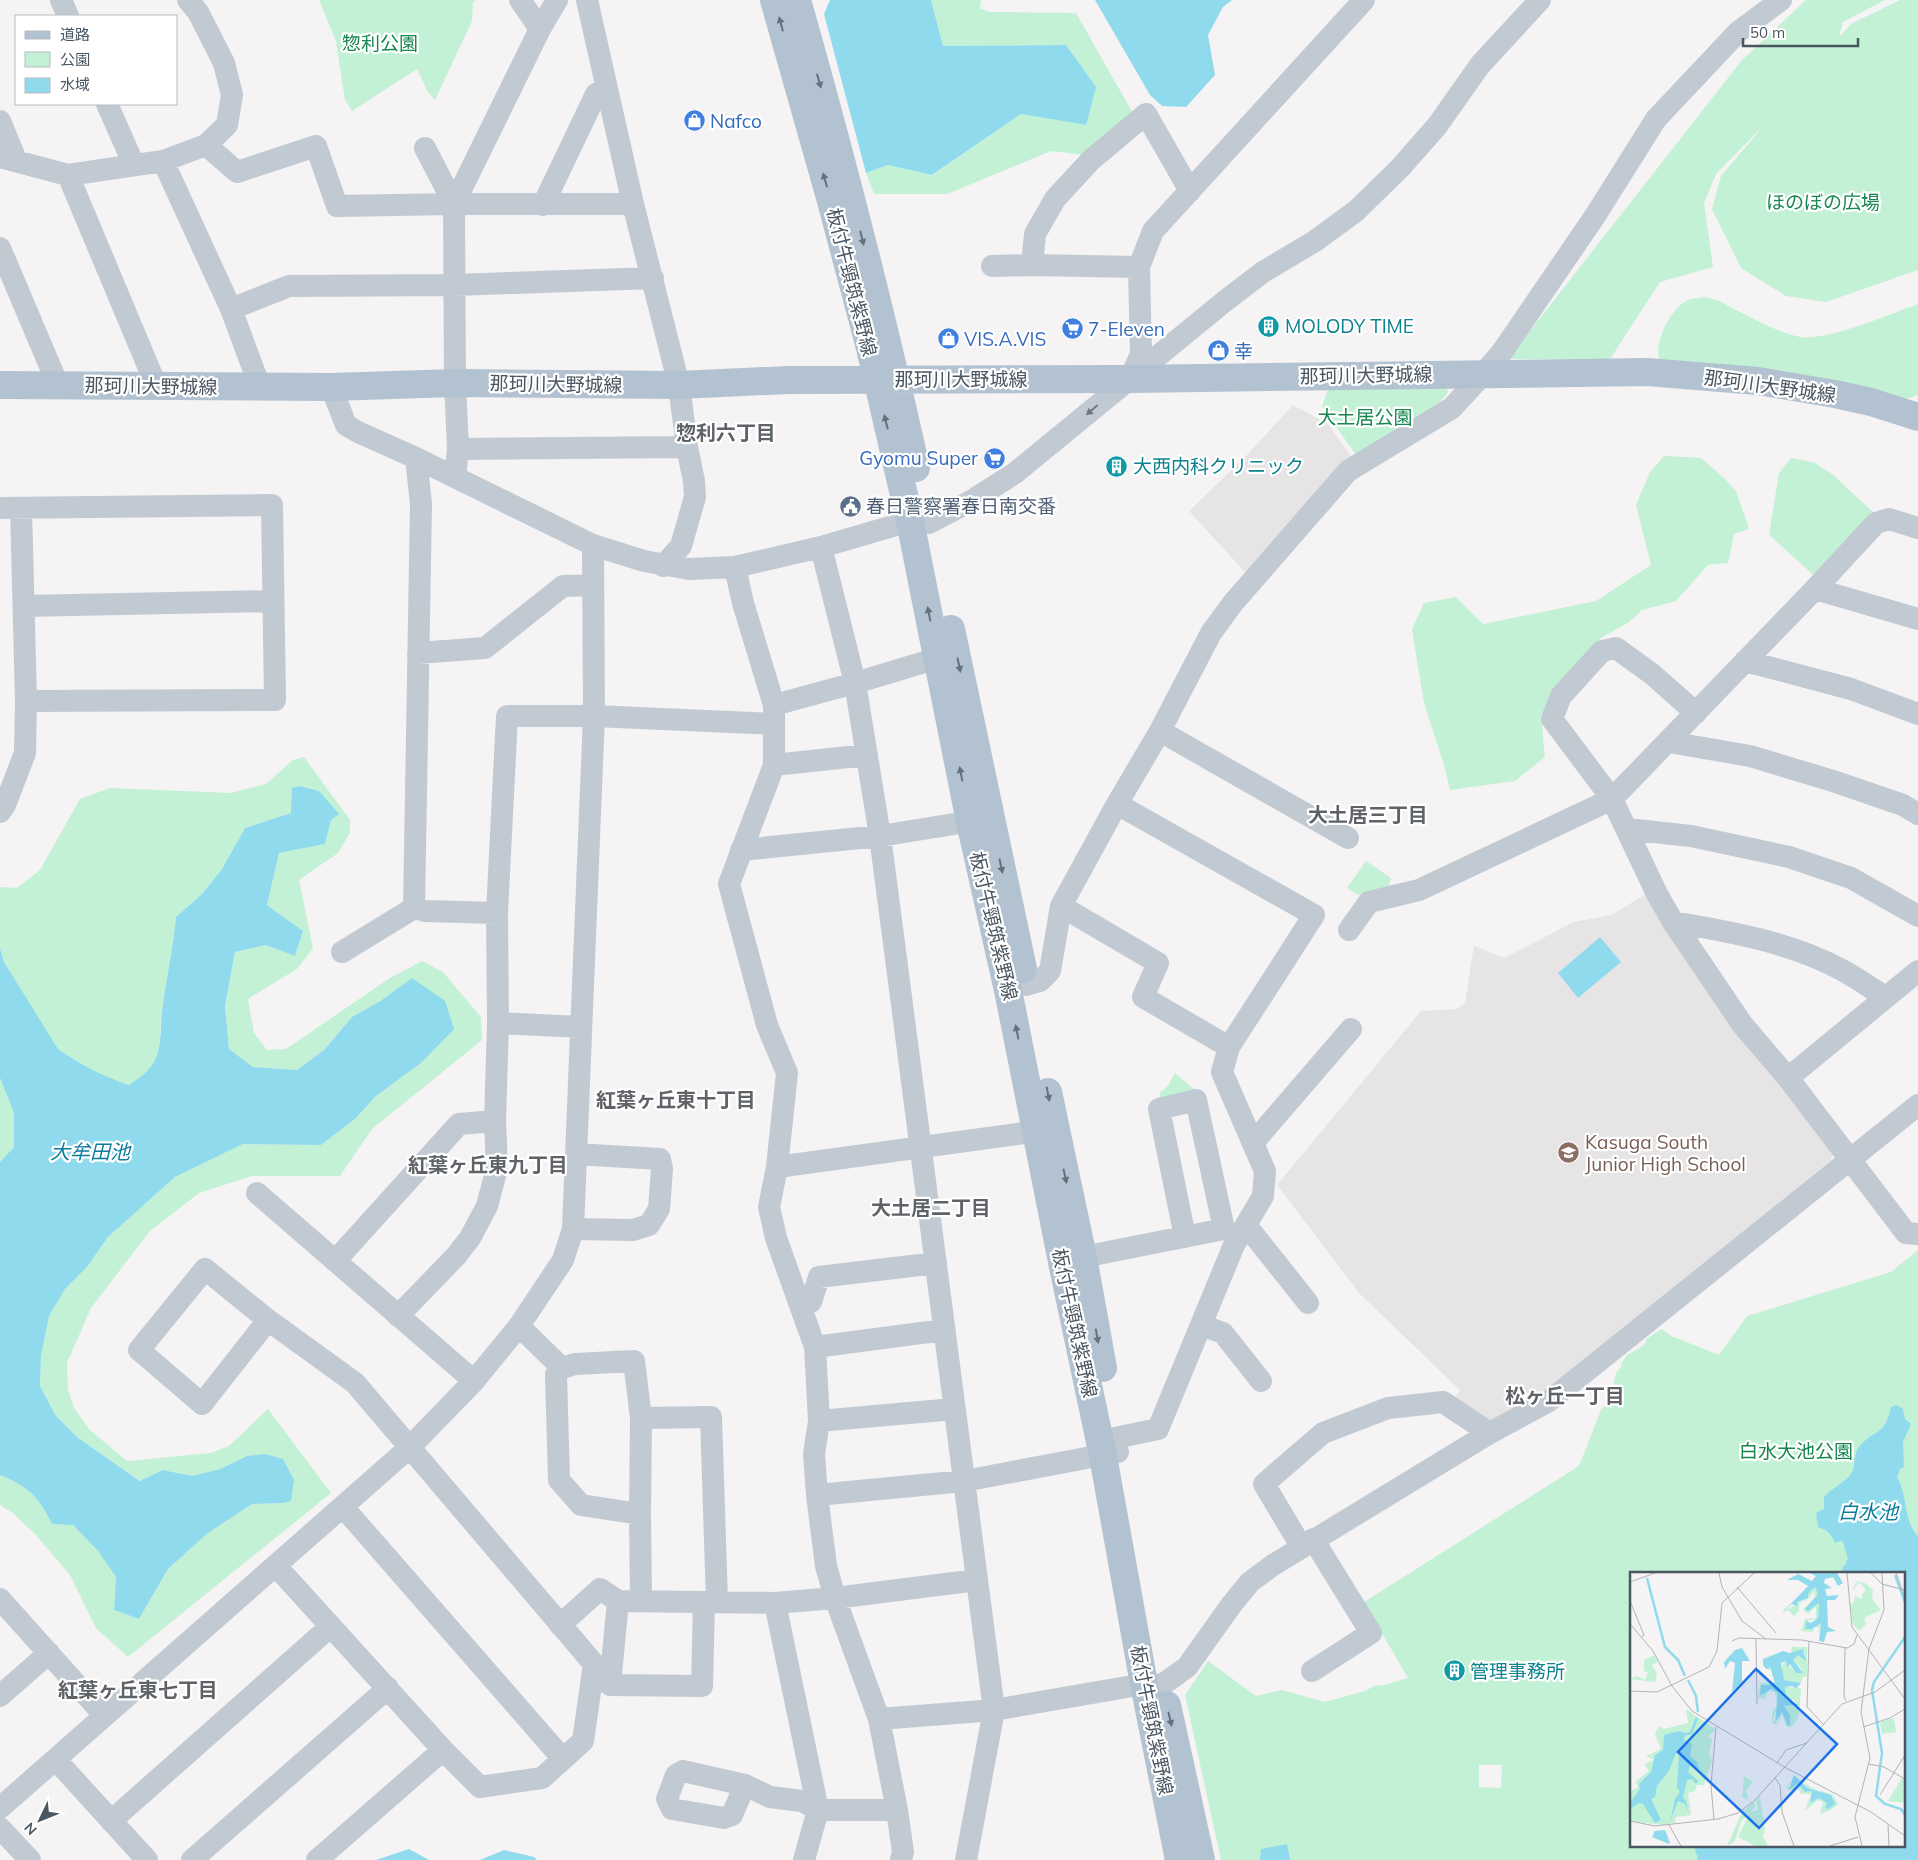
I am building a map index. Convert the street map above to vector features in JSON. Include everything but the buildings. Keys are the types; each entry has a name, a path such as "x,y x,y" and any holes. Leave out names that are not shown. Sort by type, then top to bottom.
{"main road":[{"name":"板付牛頸筑紫野線","path":"774,0 870,348 886,379"},
{"name":"板付牛頸筑紫野線","path":"797,0 850,189 886,379 920,522 980,820 1009,995 1083,1257 1112,1449 1153,1684 1179,1860"},
{"name":"那珂川大野城線","path":"4,381 58,385 331,387 455,383 679,385 788,380 1130,379 1647,372 1758,381 1835,394 1918,416"},
{"name":"板付牛頸筑紫野線","path":"920,522 938,658 980,820 1026,985 1046,1130 1112,1449"},
{"name":"板付牛頸筑紫野線","path":"1153,1684 1202,1860"}],"street":[{"path":"61,0 68,15"},
{"path":"0,121 8,159 68,175 163,161 206,145 227,125 232,95 224,63 198,12 188,0"},
{"path":"520,0 540,29"},
{"path":"454,204 540,29 557,0"},
{"path":"587,0 633,204 679,385 686,447 692,464 695,497 680,546 663,566"},
{"path":"1130,379 1141,354 1139,266 1153,231 1364,0"},
{"path":"331,387 346,425 593,545 663,566 689,569 735,567 920,522 971,501 1015,473 1225,301 1263,272 1315,241 1356,211 1400,168 1437,126 1480,65 1540,0"},
{"path":"1026,985 1040,981 1050,971 1061,906 1160,731 1212,634 1233,603 1348,471 1452,408 1484,373 1502,352 1595,216 1656,119 1738,32 1781,0"},
{"path":"543,205 596,94 606,90"},
{"path":"107,105 134,165"},
{"path":"1032,265 1035,234 1054,199 1091,160 1146,114 1190,191"},
{"path":"206,145 237,172 316,146 337,206 633,204"},
{"path":"425,148 454,204 455,383 458,449 455,478"},
{"path":"163,161 231,309 260,387"},
{"path":"68,175 156,385"},
{"path":"0,248 58,385"},
{"path":"992,266 1139,266"},
{"path":"231,309 289,286 455,285 653,278"},
{"path":"458,449 686,447"},
{"path":"414,908 422,504 416,458"},
{"path":"0,812 25,753 24,606 10,508 272,505 275,700 26,701"},
{"path":"1349,930 1369,902 1419,890 1612,799 1815,589 1876,522 1889,519 1918,528"},
{"path":"0,1808 409,1448 474,1381 520,1326 563,1260 573,1229 594,716 593,545"},
{"path":"821,547 855,683 880,836 994,1710 966,1860"},
{"path":"735,567 774,715 774,765 729,884 767,1026 786,1073 777,1167 769,1207 776,1238 815,1347 819,1421 814,1454 826,1566 835,1598 879,1719 897,1810 903,1852 900,1860"},
{"path":"418,653 485,648 563,586 593,585"},
{"path":"1815,589 1918,619"},
{"path":"24,606 273,601"},
{"path":"1696,713 1652,674 1616,648 1602,651 1561,696 1552,719 1612,799 1657,894 1673,922 1742,1024 1788,1078 1906,1233 1918,1234"},
{"path":"398,1316 456,1256 470,1238 487,1206 497,1168 495,1121 498,1023 497,913 507,716 774,715 855,683 938,658"},
{"path":"1745,661 1851,689 1918,714"},
{"path":"1160,731 1348,838"},
{"path":"1669,742 1750,756 1833,781 1903,805 1918,814"},
{"path":"774,765 867,755"},
{"path":"817,1495 964,1481 1112,1449 1158,1429 1234,1245 1263,1196 1265,1171 1222,1072 1229,1047 1314,915 1117,804"},
{"path":"741,850 880,836 980,820"},
{"path":"1627,828 1691,836 1789,857 1851,878 1918,916"},
{"path":"1061,906 1158,963 1143,997 1229,1047"},
{"path":"342,952 414,908 425,911 497,913"},
{"path":"1673,922 1733,932 1794,949 1843,970 1885,996"},
{"path":"1788,1078 1885,996 1918,971"},
{"path":"498,1023 581,1027"},
{"path":"1253,1143 1350,1028"},
{"path":"1083,1257 1185,1237 1224,1229 1196,1100 1160,1109 1185,1237"},
{"path":"879,1719 994,1710 1153,1684 1187,1667 1250,1582 1307,1543 1488,1434 1549,1401 1918,1105"},
{"path":"335,1261 459,1124 495,1121"},
{"path":"777,1167 1046,1130"},
{"path":"573,1229 633,1230 649,1225 659,1209 662,1169 660,1159 576,1154"},
{"path":"257,1193 474,1381"},
{"path":"1246,1225 1308,1303"},
{"path":"802,1307 811,1302 819,1277 936,1263"},
{"path":"268,1320 202,1404 139,1350 205,1269 268,1320 354,1383 594,1664 583,1741 542,1778 480,1787 443,1750 276,1566"},
{"path":"1201,1325 1223,1333 1241,1367 1261,1381"},
{"path":"520,1326 562,1368"},
{"path":"815,1347 944,1330"},
{"path":"640,1514 581,1505 558,1480 556,1374 562,1368 575,1364 634,1361 641,1418 641,1600"},
{"path":"1312,1671 1371,1634 1264,1484 1323,1433 1388,1408 1443,1402 1488,1434"},
{"path":"819,1421 954,1408"},
{"path":"618,1601 610,1685 702,1686 710,1602 711,1417 641,1418"},
{"path":"343,1507 563,1759"},
{"path":"560,1625 600,1589 618,1601 776,1603 835,1598 976,1580"},
{"path":"0,1599 104,1716"},
{"path":"776,1603 818,1810 804,1860"},
{"path":"111,1821 330,1626"},
{"path":"0,1696 49,1652"},
{"path":"192,1860 388,1688"},
{"path":"318,1860 443,1750"},
{"path":"56,1760 147,1860"},
{"path":"745,1785 770,1797 802,1801 818,1810 897,1810"},
{"path":"0,1828 30,1860"}],"shaded area":[{"path":"1293,405 1328,424 1352,458 1245,572 1189,511 1246,456"},
{"name":"Kasuga South Junior High School","path":"1646,894 1836,1146 1831,1160 1543,1392 1484,1424 1454,1400 1460,1390 1360,1294 1277,1185 1421,1011 1457,1009 1465,1003 1474,946 1504,958 1574,922 1611,915"}],"green space":[{"name":"惣利公園","path":"319,0 476,0 473,3 472,21 435,100 428,92 417,69 352,111 345,100 336,41"},
{"path":"931,0 981,0 980,8 989,12 1076,13 1134,115 1085,155 1051,151 947,194 874,194 866,173 888,165 933,175 1021,114 1086,125 1066,45 943,46"},
{"name":"ほのぼの広場","path":"1806,0 1885,0 1843,22 1839,37 1851,24 1900,0 1918,0 1918,270 1826,302 1786,296 1741,268 1712,209 1721,176 1765,124 1716,174 1704,203 1713,267 1660,282 1610,359 1508,359 1742,60"},
{"path":"1705,297 1717,300 1770,327 1801,337 1827,335 1843,331 1918,304 1918,395 1906,399 1660,362 1658,355 1659,346 1668,320 1688,300"},
{"name":"大土居公園","path":"1329,387 1445,387 1448,391 1434,407 1422,416 1357,456 1322,406"},
{"path":"1664,456 1701,458 1736,491 1749,529 1734,534 1728,563 1708,565 1676,601 1642,610 1629,622 1601,638 1541,715 1545,757 1515,781 1450,790 1445,768 1424,703 1412,629 1424,603 1456,597 1483,624 1596,601 1651,565 1636,505 1650,472"},
{"path":"1791,458 1813,462 1832,474 1875,514 1817,578 1769,535 1779,473"},
{"path":"304,757 350,820 350,833 338,853 299,880 313,948 297,969 248,999 254,1033 267,1050 286,1049 390,978 422,961 443,972 481,1017 482,1040 372,1129 340,1176 252,1176 199,1193 149,1232 91,1308 67,1363 68,1390 74,1408 90,1430 127,1461 211,1453 229,1446 268,1409 331,1493 128,1657 96,1628 70,1575 36,1535 13,1513 0,1505 0,1475 26,1488 37,1499 52,1524 73,1525 98,1551 116,1577 114,1610 139,1619 168,1569 208,1533 252,1504 282,1503 247,1456 220,1469 192,1476 163,1470 141,1481 77,1437 56,1416 40,1386 41,1356 49,1316 65,1289 87,1267 108,1237 175,1177 243,1144 321,1145 356,1118 376,1096 421,1063 382,1000 352,1017 324,1050 297,1070 253,1067 229,1049 225,1006 235,952 266,945 295,956 303,931 267,905 279,853 325,844 331,820 338,814 319,791 300,786 291,813 245,828 222,869 202,894 176,917 157,1056 150,1069 129,1085 106,1077 71,1059 58,1049 32,1011 4,962 0,948 0,887 17,888 40,870 80,799 110,788 231,793 266,784 293,760"},
{"path":"1366,861 1391,878 1389,886 1358,895 1347,888"},
{"path":"1175,1073 1196,1091 1159,1109 1160,1092 1168,1086"},
{"path":"0,1078 14,1113 14,1147 0,1162"},
{"name":"白水大池公園","path":"1918,1250 1918,1860 1221,1860 1185,1695 1208,1661 1256,1696 1282,1690 1325,1702 1365,1691 1376,1685 1381,1686 1408,1678 1364,1602 1579,1466 1601,1410 1610,1400 1616,1373 1627,1355 1645,1344 1646,1339 1662,1329 1671,1336 1719,1355 1747,1316 1891,1272","holes":["1479,1765 1502,1765 1501,1788 1479,1787"]}],"water":[{"path":"830,0 931,0 943,46 1066,45 1096,87 1086,125 1021,114 932,175 888,165 866,173 824,14"},
{"path":"1095,0 1232,0 1223,7 1208,35 1215,75 1186,107 1162,106 1150,95"},
{"name":"大牟田池","path":"300,786 319,791 339,814 331,820 325,844 279,853 267,905 303,931 295,956 266,945 235,952 225,1006 229,1049 253,1067 297,1070 324,1050 352,1017 382,1000 412,978 445,1001 454,1029 421,1063 376,1096 356,1118 321,1145 243,1144 175,1177 108,1237 87,1267 65,1289 49,1316 41,1356 40,1386 56,1416 77,1437 140,1481 163,1470 192,1476 220,1469 247,1456 265,1454 283,1459 294,1480 291,1501 252,1504 208,1533 168,1569 139,1619 114,1610 116,1577 98,1551 73,1525 52,1524 37,1499 26,1488 0,1475 0,1162 14,1147 14,1113 0,1078 0,948 4,962 58,1049 92,1070 129,1085 150,1069 157,1056 176,917 202,894 222,869 245,828 291,813 292,788"},
{"path":"1600,937 1621,962 1578,998 1558,973"},
{"name":"白水池","path":"1896,1405 1903,1409 1905,1419 1911,1424 1903,1442 1904,1467 1900,1469 1897,1477 1903,1492 1910,1523 1918,1536 1918,1860 1697,1860 1696,1848 1906,1848 1906,1572 1841,1572 1848,1559 1843,1542 1835,1543 1829,1533 1818,1527 1816,1513 1824,1509 1824,1497 1851,1474 1858,1448 1882,1428 1891,1407"},
{"path":"1287,1844 1290,1860 1260,1860 1261,1849"},
{"path":"409,1849 429,1860 376,1860"},
{"path":"504,1850 534,1857 537,1860 480,1860"}],"place":[{"name":"Nafco","path":"694,121"},
{"name":"MOLODY TIME","path":"1269,326"},
{"name":"7-Eleven","path":"1072,329"},
{"name":"VIS.A.VIS","path":"948,339"},
{"name":"幸","path":"1218,351"},
{"name":"Gyomu Super","path":"994,458"},
{"name":"大西内科クリニック","path":"1117,466"},
{"name":"春日警察署春日南交番","path":"850,506"},
{"name":"Kasuga South Junior High School","path":"1569,1153"},
{"name":"管理事務所","path":"1454,1671"}],"district":[{"name":"惣利六丁目","path":"726,432"},
{"name":"大土居三丁目","path":"1368,814"},
{"name":"紅葉ヶ丘東十丁目","path":"676,1099"},
{"name":"紅葉ヶ丘東九丁目","path":"488,1164"},
{"name":"大土居二丁目","path":"931,1207"},
{"name":"松ヶ丘一丁目","path":"1565,1395"},
{"name":"紅葉ヶ丘東七丁目","path":"138,1689"}]}
